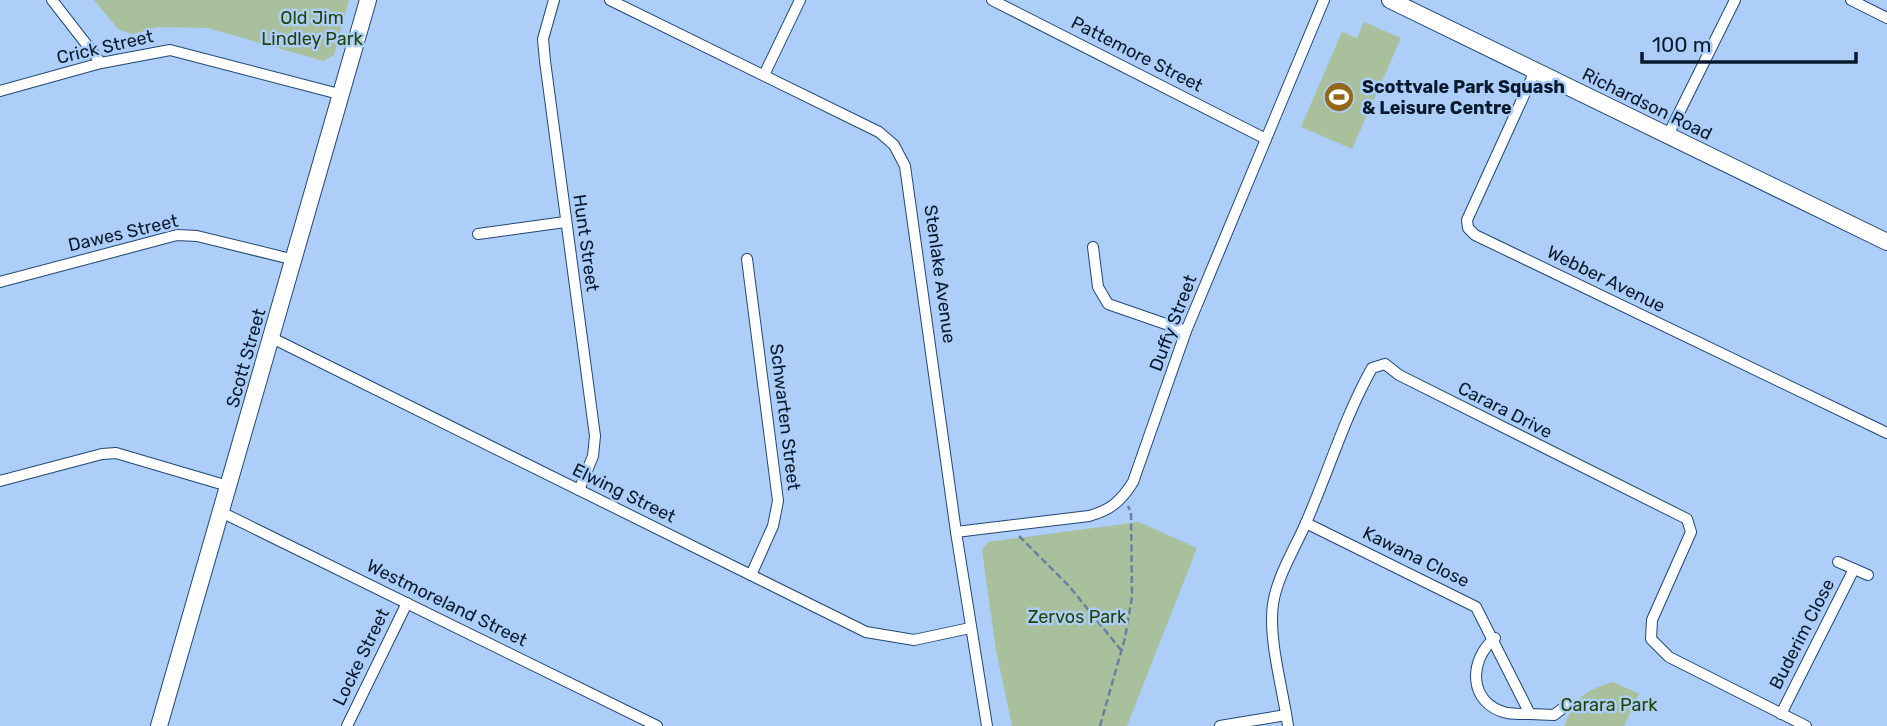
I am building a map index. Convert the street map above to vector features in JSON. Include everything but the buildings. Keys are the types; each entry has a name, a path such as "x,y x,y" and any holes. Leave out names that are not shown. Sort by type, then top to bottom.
{"street":[{"path":"52,0 102,63"},
{"name":"Scott Street","path":"159,726 368,0"},
{"name":"Hunt Street","path":"554,0 543,39 595,436 593,456 579,490"},
{"name":"Stenlake Avenue","path":"610,0 879,132 894,145 905,166 970,628 987,726"},
{"path":"764,75 800,0"},
{"name":"Pattemore Street","path":"992,0 1266,139"},
{"name":"Duffy Street","path":"1123,497 1133,482 1186,331 1324,0"},
{"name":"Richardson Road","path":"1390,0 1887,242"},
{"path":"1668,135 1735,0"},
{"path":"1851,0 1887,18"},
{"name":"Crick Street","path":"0,91 102,63 170,50 339,94"},
{"name":"Webber Avenue","path":"1535,71 1466,220 1468,228 1475,235 1887,433"},
{"path":"478,234 565,222"},
{"name":"Dawes Street","path":"0,282 177,235 197,236 295,260"},
{"path":"1093,247 1098,287 1108,304 1186,331"},
{"name":"Schwarten Street","path":"747,258 778,501 773,526 751,575"},
{"name":"Elwing Street","path":"272,338 751,575 883,637 914,640 970,628"},
{"name":"Carara Drive","path":"1287,720 1272,607 1276,591 1356,396 1372,368 1385,364 1399,375 1687,519 1691,532 1652,620 1651,639 1669,657 1806,726"},
{"path":"0,481 116,453 228,486"},
{"path":"956,532 1089,516 1110,510 1123,497"},
{"name":"Westmoreland Street","path":"221,512 657,726"},
{"name":"Kawana Close","path":"1306,523 1476,607 1495,638 1530,715"},
{"name":"Buderim Close","path":"1838,562 1868,575"},
{"name":"Buderim Close","path":"1781,714 1854,569"},
{"name":"Locke Street","path":"347,726 407,603"},
{"path":"1495,638 1487,645 1474,674 1476,688 1498,709 1530,715 1553,715 1567,705"},
{"path":"1220,726 1287,720"}],"path":[{"path":"1100,726 1132,597 1131,512 1123,497"},
{"path":"1010,526 1069,586 1121,650"}],"green space":[{"name":"Old Jim Lindley Park","path":"94,0 349,0 334,55 323,61 208,28 158,27 133,34 119,30"},
{"path":"1364,22 1401,38 1352,149 1301,127 1342,32 1357,38"},
{"name":"Zervos Park","path":"1139,522 1197,548 1127,726 1012,726 996,650 982,550 988,542"},
{"name":"Carara Park","path":"1613,682 1639,694 1624,726 1564,726 1582,696"}],"place":[{"name":"Scottvale Park Squash & Leisure Centre","path":"1339,97"}]}
